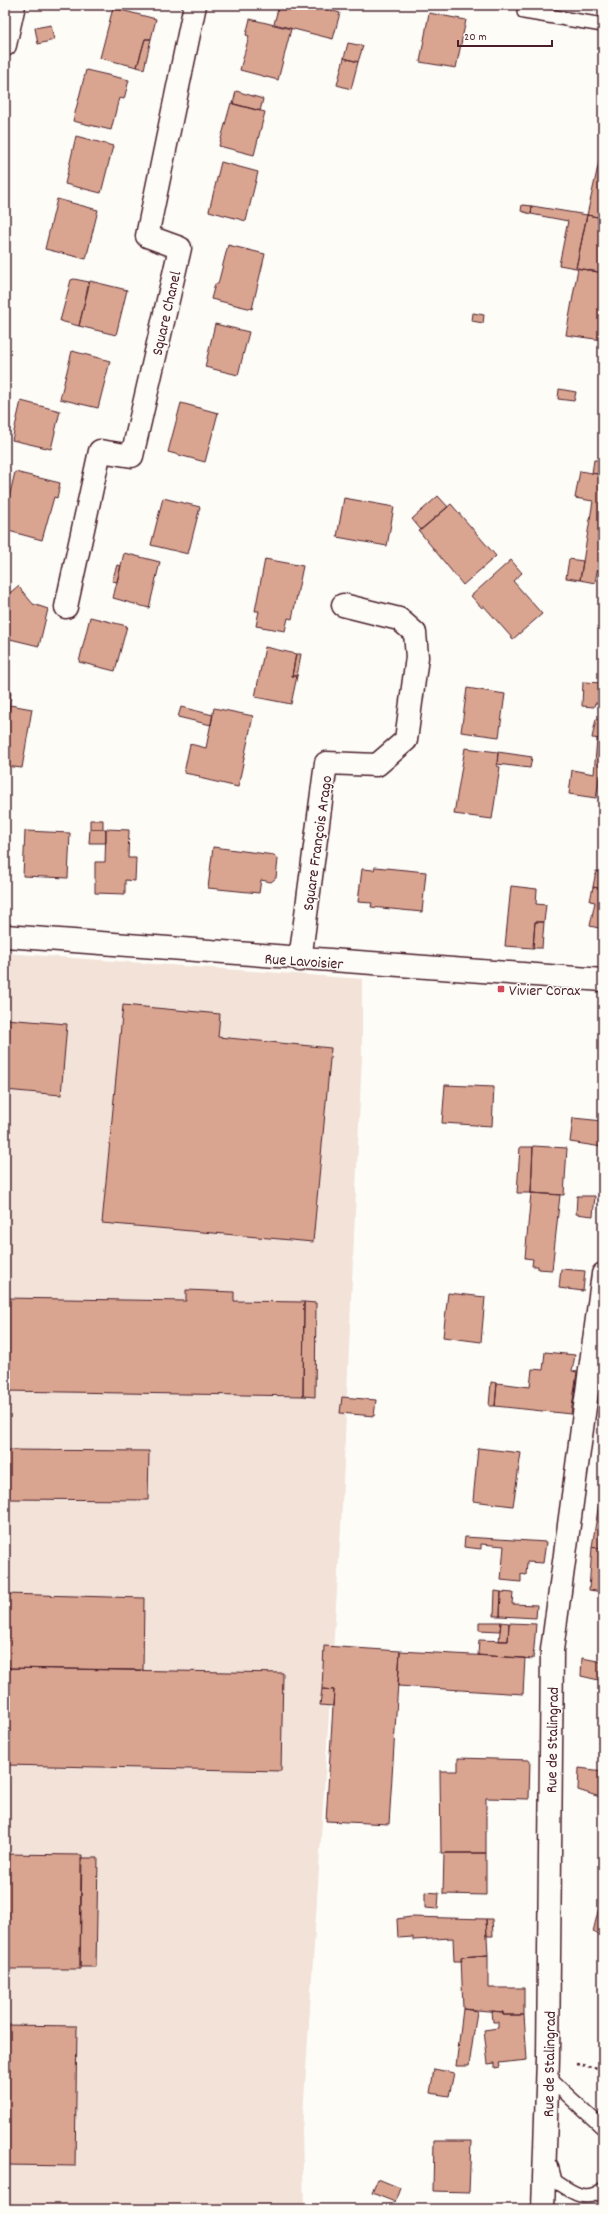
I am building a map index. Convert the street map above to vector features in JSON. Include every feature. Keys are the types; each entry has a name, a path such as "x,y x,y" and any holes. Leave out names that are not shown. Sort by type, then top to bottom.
{"street":[{"path":"5,45 14,5"},
{"name":"Square Chanel","path":"66,607 100,451 132,456 180,248 146,236 196,5"},
{"name":"Square François Arago","path":"300,960 326,763 377,765 406,740 416,664 415,633 399,619 343,605"},
{"name":"Rue Lavoisier","path":"5,936 300,960 603,980"},
{"name":"Rue de Stalingrad","path":"543,2209 548,2077 552,1650 603,1274"}],"lane":[{"path":"524,12 603,25"},
{"path":"548,2077 603,2128"},
{"path":"546,2146 554,2180 576,2195 597,2195 603,2189"}],"shaded area":[{"path":"5,953 362,979 362,1055 341,1527 302,2131 304,2209 5,2209"}],"building":[{"path":"279,5 327,5 326,9 340,13 333,39 274,24"},
{"path":"113,8 156,19 151,39 145,39 137,67 100,58"},
{"path":"429,13 466,20 456,68 420,62"},
{"path":"250,19 291,29 278,80 240,70 249,36 246,35"},
{"path":"51,25 54,40 38,44 35,28"},
{"path":"145,39 151,39 144,69 137,67"},
{"path":"348,43 363,46 358,62 344,58"},
{"path":"344,58 358,62 351,89 337,85"},
{"path":"86,70 129,80 124,99 119,98 111,130 73,121"},
{"path":"236,91 263,99 260,111 233,104"},
{"path":"231,103 265,112 254,155 219,146"},
{"path":"603,131 603,153 599,152"},
{"path":"76,136 113,146 101,193 65,184"},
{"path":"601,153 603,153 603,218 587,215"},
{"path":"221,162 258,172 246,221 209,211"},
{"path":"57,199 98,210 86,259 45,249"},
{"path":"522,205 532,206 531,214 521,211"},
{"path":"532,206 587,215 576,268 559,265 568,221 531,214"},
{"path":"587,215 603,218 603,273 576,268"},
{"path":"228,245 265,254 252,309 211,299 215,284 218,284"},
{"path":"578,268 603,273 603,288 599,309 603,311 603,340 566,335"},
{"path":"74,279 89,282 79,326 60,321 71,280"},
{"path":"90,281 127,290 116,335 79,326"},
{"path":"473,313 484,315 483,323 472,321"},
{"path":"215,324 249,332 238,375 205,367"},
{"path":"72,351 110,361 98,408 60,399"},
{"path":"559,389 576,392 574,401 558,399"},
{"path":"21,401 60,411 51,449 12,440"},
{"path":"181,403 218,413 205,462 168,452"},
{"path":"599,457 603,458 603,475 592,473 594,460 599,460"},
{"path":"580,471 603,475 603,567 598,566 595,583 580,580 593,501 575,498"},
{"path":"15,472 60,483 57,498 54,497 42,540 5,530 5,515"},
{"path":"438,496 448,507 421,530 412,519"},
{"path":"163,498 200,507 188,554 151,545"},
{"path":"344,498 394,507 387,546 337,537"},
{"path":"451,504 496,556 463,585 419,531"},
{"path":"124,553 160,562 149,608 113,598"},
{"path":"265,559 303,566 292,619 288,618 285,631 256,626 259,611 255,611"},
{"path":"569,559 583,561 580,580 566,578"},
{"path":"511,560 522,573 513,581 542,614 513,639 483,605 482,608 471,596"},
{"path":"117,565 121,566 117,582 112,581"},
{"path":"18,586 33,604 48,609 39,646 10,639 5,633 5,597"},
{"path":"90,617 127,626 115,671 79,662"},
{"path":"265,647 296,654 292,676 297,676 291,704 255,697"},
{"path":"296,654 301,654 297,676 292,676"},
{"path":"583,682 603,683 603,704 595,703 594,707 582,706"},
{"path":"467,688 505,694 499,737 461,732"},
{"path":"5,692 11,693 9,708 5,707"},
{"path":"10,705 32,709 22,768 5,766 5,731"},
{"path":"5,707 9,708 5,731"},
{"path":"181,707 213,715 211,725 178,717"},
{"path":"214,708 253,716 238,787 184,773 190,744 206,748"},
{"path":"596,719 603,720 603,739 592,738"},
{"path":"597,739 603,740 603,775 600,775 596,798 569,794 572,770 594,774"},
{"path":"465,748 498,752 497,766 500,767 492,819 454,814"},
{"path":"498,752 532,757 530,768 497,764"},
{"path":"90,820 103,820 103,829 90,829"},
{"path":"603,822 603,845 599,845"},
{"path":"90,829 106,829 106,843 89,843"},
{"path":"106,829 129,830 128,858 136,858 135,881 125,880 125,894 95,893 95,862 105,862"},
{"path":"25,831 70,833 68,878 23,876"},
{"path":"213,847 274,855 278,859 276,878 271,882 261,880 259,893 208,888"},
{"path":"603,863 603,889 593,887 596,871 601,872"},
{"path":"375,867 426,872 422,912 371,907 372,903 358,902 362,869 374,870"},
{"path":"511,886 537,889 536,904 546,905 544,922 535,922 533,948 505,946"},
{"path":"593,887 603,889 603,929 590,926 595,902 590,901"},
{"path":"535,922 544,922 542,948 533,948"},
{"path":"123,1005 220,1014 218,1037 331,1048 313,1242 102,1223"},
{"path":"5,1019 67,1024 61,1095 5,1090"},
{"path":"445,1085 494,1087 492,1126 442,1123"},
{"path":"573,1118 603,1121 602,1147 570,1142"},
{"path":"533,1146 567,1148 564,1195 531,1193"},
{"path":"520,1147 533,1147 531,1193 517,1193"},
{"path":"531,1193 560,1195 552,1270 538,1269 538,1266 532,1266 533,1259 525,1258"},
{"path":"577,1196 595,1196 593,1216 576,1214"},
{"path":"561,1269 585,1271 583,1291 559,1288"},
{"path":"186,1290 234,1292 234,1301 304,1302 303,1396 5,1391 5,1298 186,1301"},
{"path":"448,1293 485,1297 481,1342 443,1337"},
{"path":"304,1302 316,1303 315,1397 303,1396"},
{"path":"545,1352 575,1355 572,1371 577,1372 571,1414 495,1406 497,1383 530,1387 532,1369 543,1370"},
{"path":"491,1382 497,1383 495,1406 489,1406"},
{"path":"342,1397 376,1400 374,1416 340,1413"},
{"path":"478,1448 521,1453 513,1506 473,1501"},
{"path":"5,1450 149,1451 148,1500 5,1499"},
{"path":"603,1472 603,1498 600,1497"},
{"path":"600,1497 603,1498 603,1549 592,1547"},
{"path":"465,1537 546,1542 543,1563 527,1562 526,1575 521,1574 521,1582 501,1580 504,1546 481,1544 481,1549 464,1547"},
{"path":"592,1547 603,1549 603,1592 589,1590"},
{"path":"495,1591 501,1592 500,1616 494,1616"},
{"path":"501,1592 513,1593 512,1604 537,1605 536,1618 500,1616"},
{"path":"5,1594 144,1598 143,1670 5,1668"},
{"path":"479,1622 501,1622 500,1631 479,1630"},
{"path":"501,1622 509,1623 508,1641 499,1641"},
{"path":"509,1623 536,1624 533,1659 478,1655 479,1640 508,1641"},
{"path":"324,1646 400,1651 389,1824 326,1821 334,1690 322,1689"},
{"path":"400,1651 525,1658 523,1694 398,1686"},
{"path":"582,1658 603,1662 603,1681 581,1676"},
{"path":"5,1668 283,1673 281,1771 5,1765"},
{"path":"322,1689 334,1690 333,1706 320,1705"},
{"path":"458,1758 530,1760 529,1799 486,1798 486,1853 441,1853 440,1771 458,1771"},
{"path":"579,1768 603,1771 603,1798 578,1790"},
{"path":"444,1853 486,1853 486,1895 443,1894"},
{"path":"5,1854 82,1855 80,1969 5,1969"},
{"path":"81,1858 98,1858 96,1967 80,1967"},
{"path":"425,1892 439,1893 438,1909 425,1908"},
{"path":"601,1899 603,1900 603,1935 593,1932"},
{"path":"411,1917 486,1919 488,1955 461,1957 462,1961 454,1961 453,1938 413,1940 413,1937 398,1938 397,1919"},
{"path":"486,1919 492,1919 493,1936 487,1936"},
{"path":"488,1955 488,1988 524,1988 524,2015 503,2015 503,2012 463,2009 461,1957"},
{"path":"463,2009 477,2011 469,2066 456,2066"},
{"path":"492,2011 503,2012 503,2015 524,2015 527,2060 499,2063 500,2067 495,2068 495,2063 488,2064 484,2030 498,2028 498,2022 493,2022"},
{"path":"5,2025 77,2026 75,2166 5,2165"},
{"path":"434,2069 454,2073 449,2096 430,2093"},
{"path":"434,2141 471,2141 469,2192 433,2191"},
{"path":"378,2179 400,2188 395,2202 372,2193"}],"place":[{"name":"Vivier Corax","path":"501,989"}]}
